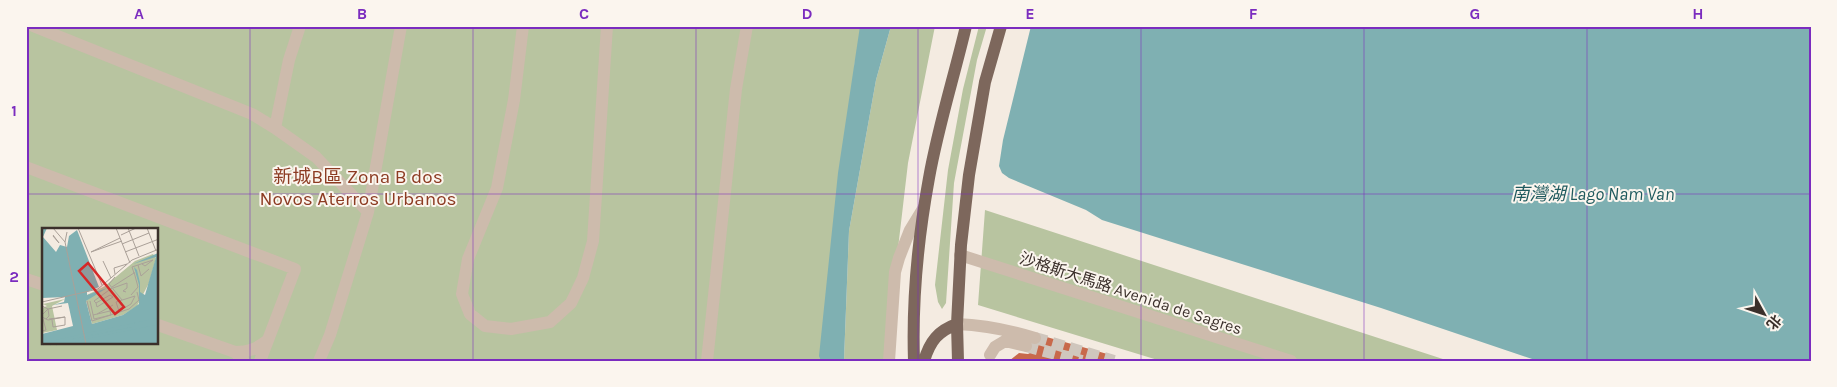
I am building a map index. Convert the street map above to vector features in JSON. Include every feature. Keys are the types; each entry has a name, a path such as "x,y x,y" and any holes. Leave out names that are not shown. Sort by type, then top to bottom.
{"main road":[{"path":"914,361 913,331 918,250 930,176 966,26"},
{"path":"958,361 957,324 960,255 969,175 985,82 1001,26"},
{"path":"924,361 937,335 944,329 957,324"}],"street":[{"path":"34,26 252,114 316,157 368,212"},
{"path":"275,128 289,60 300,26"},
{"path":"319,361 330,335 368,212 401,26"},
{"path":"523,26 514,100 497,188 468,260 462,294 470,314 485,326 511,328 550,322 571,303 584,278 593,241 607,26"},
{"path":"707,361 736,89 747,26"},
{"path":"26,167 295,269 260,361"},
{"path":"889,361 896,272 899,258 907,237 925,205"},
{"name":"沙格斯大馬路 Avenida de Sagres","path":"960,255 1291,361"},
{"path":"26,279 42,284"},
{"path":"957,324 978,325 1012,331 1030,342 1004,341 995,346 990,358"},
{"path":"159,325 239,357 246,352 256,350 268,340"},
{"path":"978,325 987,336 990,358"}],"green space":[{"path":"26,26 882,26 855,61 832,361 26,361"},
{"path":"891,26 935,26 908,163 888,334 889,361 844,361 849,231 876,80"},
{"path":"979,26 987,26 977,60 954,183 946,303 942,309 938,302 935,285 948,170 963,89"},
{"path":"985,210 1449,361 1161,361 978,305"}],"water":[{"path":"860,26 891,26 876,80 849,231 844,360 821,361 819,356 838,173"},
{"name":"南灣湖 Lago Nam Van","path":"1031,26 1811,26 1811,361 1538,361 1381,308 1102,220 1086,210 1009,178 1002,173 999,166 1003,140"}],"building":[{"path":"1043,336 1111,355 1110,361 1009,361 1019,353 1028,354 1032,352 1034,346 1041,344"}],"tunnel":[{"path":"1035,338 1114,361"},
{"path":"1026,346 1082,361"}],"district":[{"name":"新城B區 Zona B dos Novos Aterros Urbanos","path":"358,187"}]}
